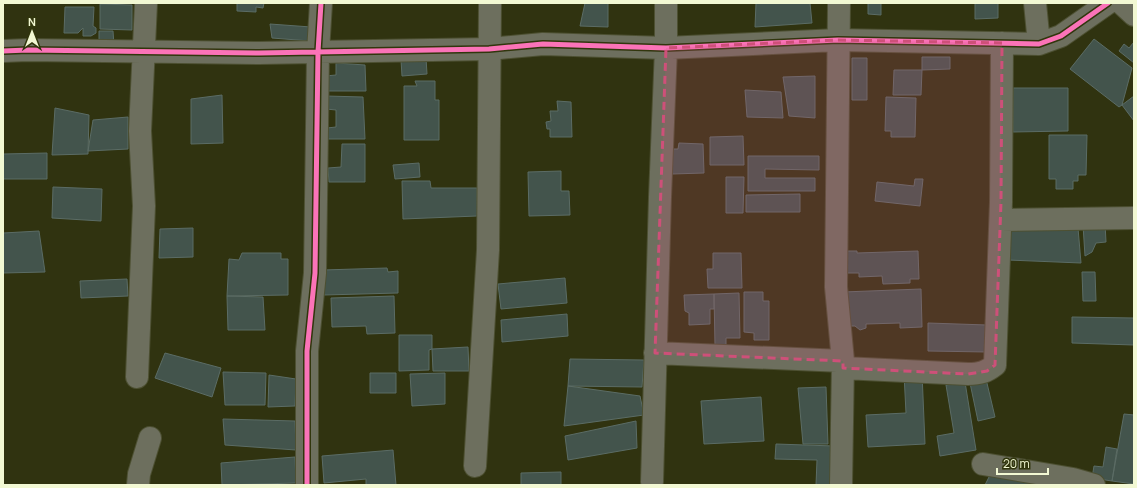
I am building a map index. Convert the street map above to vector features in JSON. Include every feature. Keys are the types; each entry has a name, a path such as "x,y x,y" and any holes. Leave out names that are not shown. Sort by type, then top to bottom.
{"street":[{"path":"137,377 144,206 140,131 146,3"},
{"path":"307,485 307,351 315,273 318,52 321,3"},
{"path":"475,466 488,250 490,3"},
{"path":"652,482 666,48 666,3"},
{"path":"839,3 836,287 843,364 841,485"},
{"path":"1035,3 1039,44"},
{"path":"3,51 259,53 489,49 543,44 666,48 838,40 1039,44 1061,36 1108,3"},
{"path":"1121,3 1134,15"},
{"path":"655,352 843,364 968,374 987,372 995,365 1001,220 1002,43"},
{"path":"1001,220 1134,218"},
{"path":"138,485 139,474 150,438"},
{"path":"983,464 1073,479 1094,485"}],"highlighted area":[{"path":"838,40 1002,43 1001,202 995,365 987,371 968,374 843,368 843,361 655,353 666,48"}],"building":[{"path":"237,3 264,3 263,8 256,7 256,12 237,11"},
{"path":"585,3 608,3 608,27 580,26"},
{"path":"756,3 810,3 812,23 755,27"},
{"path":"868,3 881,3 881,15 868,14"},
{"path":"975,3 998,3 998,18 975,19"},
{"path":"100,4 132,5 132,30 100,29"},
{"path":"65,7 94,7 93,26 96,28 96,33 91,36 83,36 83,28 78,33 64,33"},
{"path":"270,24 311,27 310,41 272,38"},
{"path":"99,31 113,31 114,45 99,45"},
{"path":"1094,39 1132,68 1122,105 1119,107 1070,69"},
{"path":"1134,42 1134,63 1119,51 1124,44 1129,48"},
{"path":"922,57 950,57 950,69 922,70"},
{"path":"426,58 427,74 402,76 401,60"},
{"path":"852,58 867,58 867,100 852,100"},
{"path":"336,63 365,65 366,91 328,91 325,76 336,75"},
{"path":"894,70 922,70 921,95 893,95"},
{"path":"815,76 815,118 789,116 783,77"},
{"path":"415,81 435,81 435,100 439,100 439,140 404,140 404,86 417,86"},
{"path":"1013,88 1068,88 1068,131 1013,132"},
{"path":"745,90 781,92 783,118 747,117"},
{"path":"222,95 223,143 191,144 191,99"},
{"path":"326,96 363,97 365,139 327,139 327,128 336,127 336,110 326,109"},
{"path":"1134,96 1134,121 1122,105"},
{"path":"886,97 916,98 915,137 891,137 891,131 885,131"},
{"path":"557,101 571,102 572,137 550,137 550,129 547,129 546,122 551,121 550,111 558,111"},
{"path":"55,108 89,115 88,154 52,155"},
{"path":"128,117 128,149 88,151 93,120"},
{"path":"1049,135 1087,135 1086,175 1078,175 1078,181 1073,181 1073,189 1056,189 1056,179 1049,179"},
{"path":"743,136 744,165 710,165 710,137"},
{"path":"679,143 703,144 704,173 672,174 671,149 678,149"},
{"path":"342,144 365,144 365,182 329,182 328,168 341,167"},
{"path":"47,153 47,179 3,179 3,154"},
{"path":"748,156 819,156 819,170 765,169 765,178 815,178 815,191 748,191"},
{"path":"419,163 420,177 395,179 393,165"},
{"path":"561,171 561,191 569,191 570,215 529,216 528,172"},
{"path":"726,177 744,177 743,213 726,213"},
{"path":"915,179 923,179 920,206 875,201 877,182 914,186"},
{"path":"402,181 430,181 431,188 477,188 477,216 403,219"},
{"path":"53,187 102,189 101,221 52,218"},
{"path":"800,194 800,212 746,212 746,195"},
{"path":"1105,223 1106,242 1096,243 1092,252 1085,256 1083,225"},
{"path":"193,228 193,257 159,258 160,229"},
{"path":"1078,228 1081,263 1008,260 1009,230"},
{"path":"39,231 45,272 3,273 3,233"},
{"path":"843,251 857,251 857,253 918,251 919,279 910,279 910,283 883,284 882,276 859,277 859,273 844,273"},
{"path":"242,253 281,253 281,259 288,259 288,295 227,296 229,259 239,260"},
{"path":"713,253 741,253 742,288 708,288 707,269 713,269"},
{"path":"387,268 388,272 398,271 398,293 324,295 323,270"},
{"path":"1082,272 1095,272 1096,301 1083,301"},
{"path":"565,278 567,303 501,309 498,284"},
{"path":"127,279 128,296 81,298 80,281"},
{"path":"921,289 922,327 900,328 900,323 866,324 866,328 860,330 855,326 847,326 843,292"},
{"path":"744,292 763,292 763,301 769,301 769,340 754,340 754,333 744,332"},
{"path":"739,293 740,338 726,338 726,346 715,346 714,294"},
{"path":"714,294 714,309 710,309 710,324 689,325 689,313 685,311 684,295"},
{"path":"227,296 263,297 265,330 228,330"},
{"path":"394,296 395,333 367,334 366,326 332,327 331,298"},
{"path":"567,314 568,336 502,342 501,320"},
{"path":"1072,317 1134,318 1134,345 1072,343"},
{"path":"928,323 987,325 987,352 928,351"},
{"path":"399,335 432,335 432,349 429,350 429,370 399,371"},
{"path":"468,347 469,371 433,371 432,349"},
{"path":"165,353 221,368 212,397 155,378"},
{"path":"570,359 644,360 642,387 568,386"},
{"path":"223,372 266,373 265,405 225,405"},
{"path":"370,373 396,373 396,393 370,393"},
{"path":"445,373 445,404 412,406 410,374"},
{"path":"922,373 925,444 868,447 866,415 906,413 904,374"},
{"path":"269,375 296,379 295,406 268,407"},
{"path":"986,379 995,417 978,421 970,383"},
{"path":"965,382 976,450 940,456 937,436 954,433 946,385"},
{"path":"568,386 640,396 644,415 564,426"},
{"path":"826,387 828,444 803,444 798,388"},
{"path":"761,397 764,441 704,444 701,401"},
{"path":"1124,414 1134,415 1134,484 1112,481"},
{"path":"223,419 295,421 296,450 225,445"},
{"path":"636,421 637,448 568,460 565,436"},
{"path":"776,444 834,446 833,485 816,485 817,460 775,459"},
{"path":"1106,447 1117,449 1112,481 1092,478 1094,466 1103,467"},
{"path":"393,450 396,485 366,485 366,479 324,483 322,456"},
{"path":"295,457 296,483 222,485 221,463"},
{"path":"561,472 561,485 521,485 521,473"},
{"path":"991,473 1033,481 1032,485 985,485"}],"cycle path":[{"path":"307,485 307,351 315,273 318,52 321,3"},
{"path":"3,51 259,53 489,49 543,44 666,48 838,40 1039,44 1061,36 1108,3"}]}
